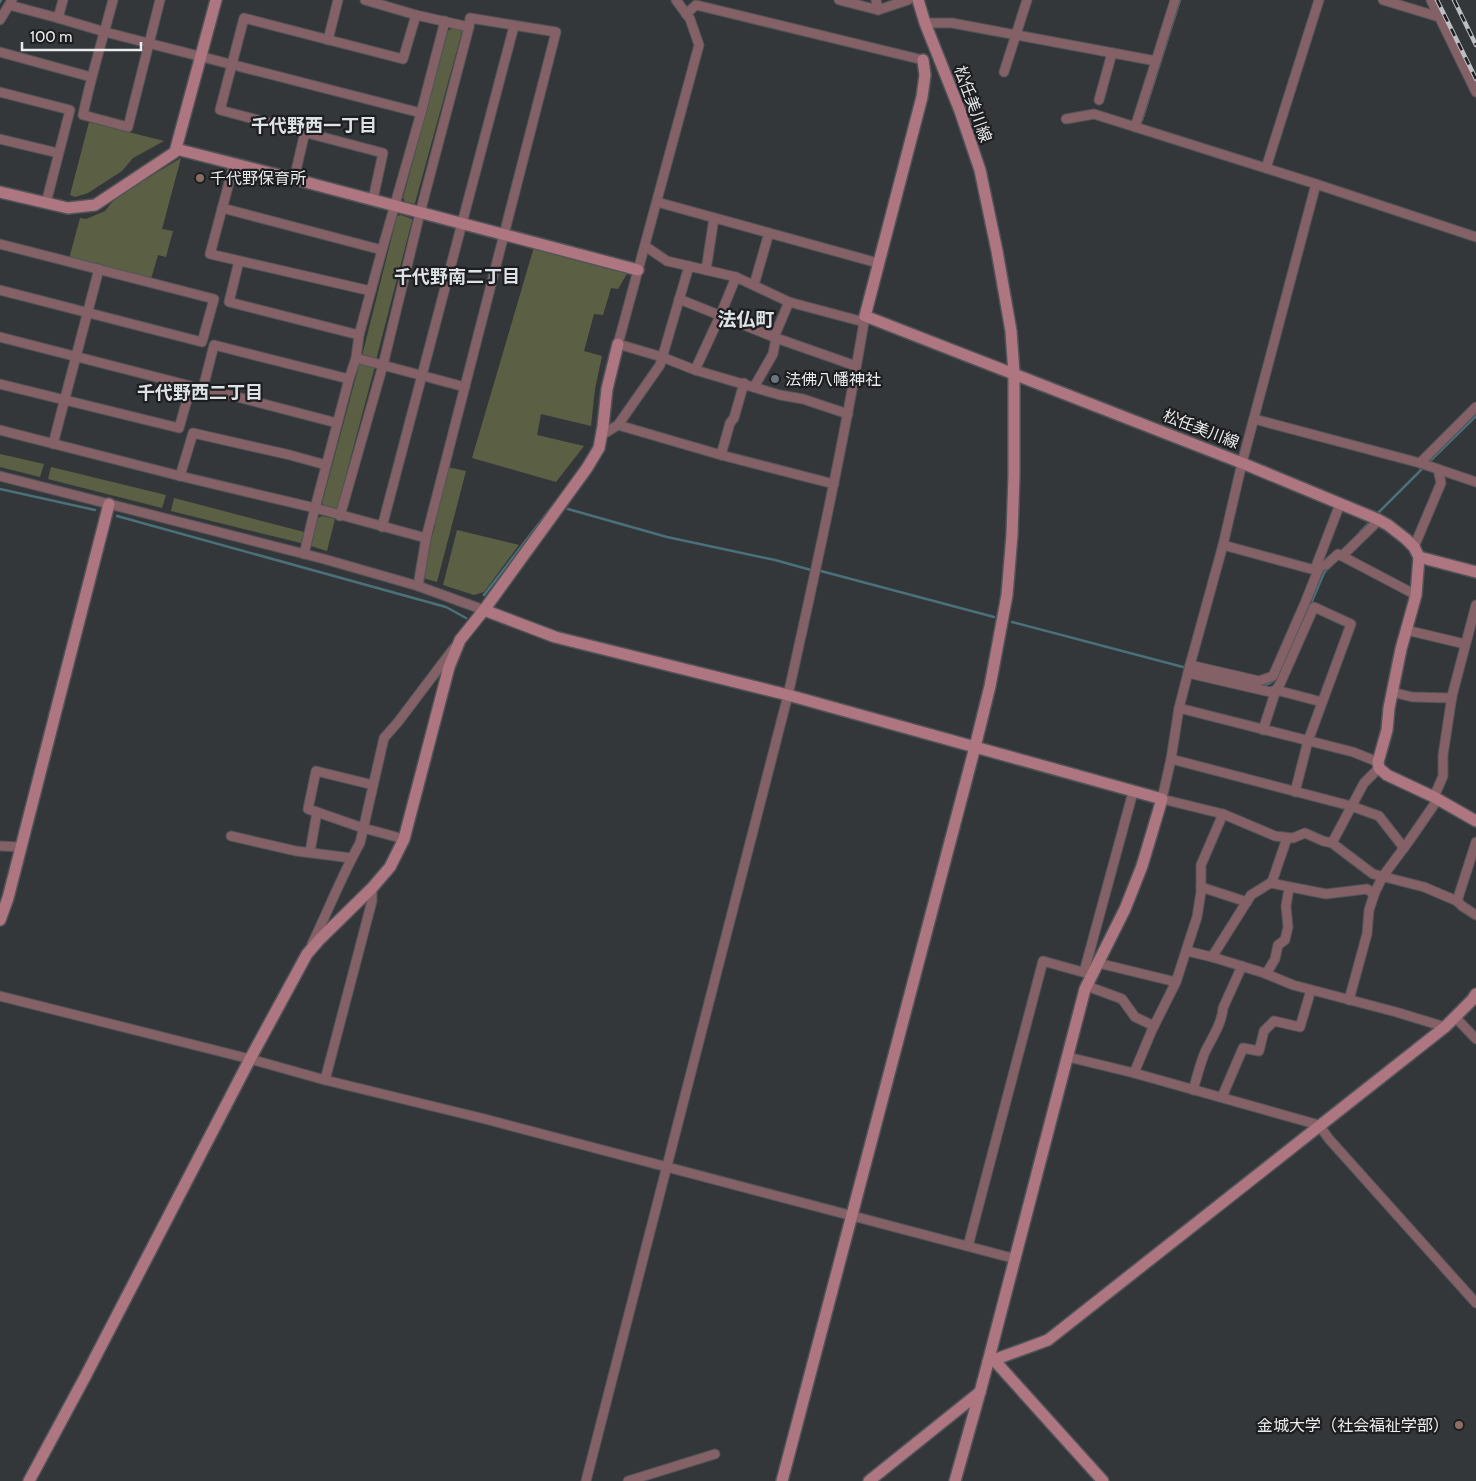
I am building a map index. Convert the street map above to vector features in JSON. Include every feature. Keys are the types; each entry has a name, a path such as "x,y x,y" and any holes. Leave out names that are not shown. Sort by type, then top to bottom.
{"street":[{"path":"58,18 62,0"},
{"path":"112,0 105,32 91,77 83,115 128,127 160,0"},
{"path":"0,192 68,208 94,206 175,152 216,0"},
{"path":"328,40 338,0"},
{"path":"364,0 469,27"},
{"path":"29,1481 250,1059 308,954 332,904 360,843 384,738 484,610 587,468 599,448 607,389 618,344 699,45 695,30 676,0"},
{"path":"839,0 878,10 908,0"},
{"path":"876,0 878,10"},
{"name":"松任美川線","path":"918,0 980,170 1011,331 1014,373 1375,518 1406,539 1416,552"},
{"path":"1004,72 1027,0"},
{"path":"1135,127 1175,0"},
{"path":"1266,168 1319,0"},
{"path":"1383,0 1439,17"},
{"path":"1431,0 1476,92"},
{"path":"0,20 10,2 149,44 421,113"},
{"path":"586,1481 788,695 834,484 864,319 922,97 925,75 922,60 696,5 686,14"},
{"path":"372,199 383,153 220,110 244,18 403,60 416,14"},
{"path":"340,516 383,365 470,18 556,32 426,538 418,586"},
{"path":"304,554 337,423 356,358 359,335 445,21"},
{"path":"925,23 952,23 1156,60"},
{"path":"382,527 514,26"},
{"path":"0,52 91,77"},
{"path":"1099,100 1112,53"},
{"path":"0,92 70,110 46,203"},
{"path":"1066,119 1094,114 1476,237"},
{"path":"294,179 305,132"},
{"path":"0,139 58,153"},
{"path":"176,149 638,270"},
{"path":"234,164 210,254 371,292"},
{"path":"1089,974 1098,963 1142,866 1162,799 1171,759 1179,708 1316,184"},
{"path":"657,202 878,263"},
{"path":"222,208 382,250"},
{"path":"706,270 714,218"},
{"path":"754,285 769,233"},
{"path":"0,244 214,298 202,342 0,290"},
{"path":"645,246 667,261 736,277 789,302 864,319 1014,373 1012,535 1007,595 990,686 782,1481"},
{"path":"239,261 229,302 359,335"},
{"path":"602,435 618,425 660,365 689,266"},
{"path":"53,444 99,269"},
{"path":"695,370 736,277"},
{"path":"679,299 775,337 856,366"},
{"path":"754,386 773,354 775,337 789,302"},
{"path":"0,337 191,386 180,428 0,384"},
{"path":"337,423 203,388 214,344 349,379"},
{"path":"618,344 662,357 695,370 802,399 848,414"},
{"path":"356,358 465,387"},
{"path":"721,455 744,383"},
{"path":"1420,463 1476,406"},
{"path":"1254,419 1420,463 1476,482"},
{"path":"618,425 721,455 834,484"},
{"path":"0,430 315,508 426,538"},
{"path":"180,476 193,433 290,455 326,466"},
{"path":"1332,843 1364,783 1378,765 1387,730 1392,692 1401,649 1416,596 1416,552 1441,482 1438,469"},
{"path":"0,476 304,554 418,586 554,637 788,695 1133,792 1223,814 1275,836 1293,838 1305,833 1332,843 1373,874 1424,886 1457,901 1476,915"},
{"path":"0,920 8,898 109,504"},
{"path":"1189,669 1259,681 1274,676 1305,603 1340,504"},
{"path":"1342,556 1375,518"},
{"path":"1222,545 1311,570 1326,565 1338,554 1416,596"},
{"path":"1416,552 1476,572"},
{"path":"1295,792 1308,741 1351,624 1305,603"},
{"path":"1349,1000 1374,894 1382,876 1404,848 1436,798 1443,776 1443,755 1452,698 1476,605"},
{"path":"1262,730 1276,690 1314,607"},
{"path":"1406,630 1466,644"},
{"path":"308,954 320,939 372,888 390,867 404,839 449,667 460,640"},
{"path":"1189,669 1263,692 1276,690 1322,702"},
{"path":"1392,692 1412,697 1452,698"},
{"path":"1179,708 1353,752 1378,765 1387,775 1436,798 1476,821"},
{"path":"1171,759 1351,806 1379,816 1404,848"},
{"path":"373,785 316,771 308,809 363,828 404,839"},
{"path":"955,1481 980,1392 991,1361 1087,986 1133,792"},
{"path":"310,852 317,812"},
{"path":"1134,1073 1154,1026 1176,982 1197,916 1202,866 1223,814"},
{"path":"231,836 273,846 352,858"},
{"path":"1212,957 1251,896 1272,882 1287,838"},
{"path":"1457,901 1476,842"},
{"path":"0,846 21,847"},
{"path":"1270,883 1326,894 1367,889 1374,894"},
{"path":"1201,886 1248,902"},
{"path":"324,1080 372,901 372,888"},
{"path":"1266,974 1275,959 1278,945 1285,940 1288,927 1286,906 1289,888"},
{"path":"1186,950 1242,966 1293,985 1445,1026"},
{"path":"968,1246 1043,961 1089,974"},
{"path":"1098,963 1176,982"},
{"path":"1193,1090 1202,1059 1212,1041 1228,993 1242,966"},
{"path":"1087,986 1122,999 1135,1017 1154,1026"},
{"path":"1222,1098 1243,1048 1259,1051 1264,1031 1274,1022 1300,1027 1311,990"},
{"path":"991,1361 1048,1340 1445,1026 1476,994"},
{"path":"0,996 250,1059 324,1080 486,1119 1016,1259"},
{"path":"1455,1017 1476,1039"},
{"path":"1068,1057 1134,1073 1319,1125 1329,1139 1476,1303"},
{"path":"991,1361 1103,1481"},
{"path":"869,1481 980,1392"},
{"path":"628,1481 715,1454"}],"green space":[{"path":"453,27 463,28 413,205 406,203 403,198 448,31"},
{"path":"89,122 164,141 133,158 122,171 88,193 75,197 70,195"},
{"path":"181,158 162,229 173,231 166,257 158,255 151,279 69,259 80,218 86,219 105,211 116,197"},
{"path":"401,215 412,219 412,221 376,360 362,356 397,216"},
{"path":"534,247 628,272 618,289 611,288 603,315 594,314 584,351 602,356 595,389 591,426 541,414 537,435 584,446 556,482 472,458"},
{"path":"360,362 375,366 335,511 325,508 322,503"},
{"path":"0,454 44,464 40,477 0,467"},
{"path":"51,467 166,495 162,508 48,479"},
{"path":"447,467 466,471 437,582 423,578 435,526 434,518"},
{"path":"174,498 304,532 301,543 171,511"},
{"path":"322,516 335,519 327,551 311,546 318,518"},
{"path":"457,530 519,545 484,592 474,595 443,585"}],"waterway":[{"path":"1142,120 1180,0"},
{"path":"1429,462 1476,416"},
{"path":"1376,515 1425,466"},
{"path":"0,489 95,510"},
{"path":"484,595 554,504"},
{"path":"568,509 667,537 775,560 811,570"},
{"path":"117,516 446,607 466,618"},
{"path":"1360,532 1372,520"},
{"path":"1312,601 1324,573 1329,567"},
{"path":"821,571 994,617"},
{"path":"1303,622 1307,612"},
{"path":"1012,622 1183,667"},
{"path":"1261,686 1268,684 1281,673"}],"railway":[{"path":"1437,0 1476,79"},
{"path":"1454,0 1476,45"}],"place":[{"name":"千代野保育所","path":"200,178"},
{"name":"法佛八幡神社","path":"775,379"},
{"name":"金城大学（社会福祉学部）","path":"1459,1425"}],"district":[{"name":"千代野西一丁目","path":"314,126"},
{"name":"千代野南二丁目","path":"457,277"},
{"name":"法仏町","path":"746,319"},
{"name":"千代野西二丁目","path":"200,393"}]}
